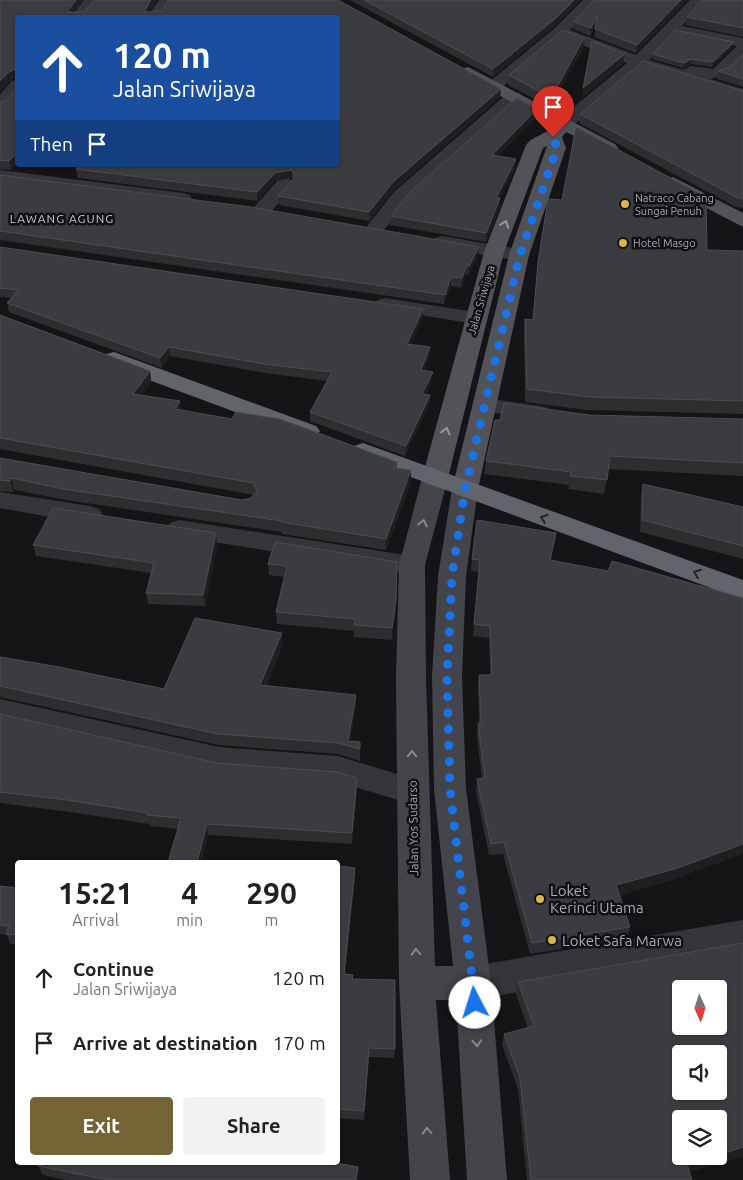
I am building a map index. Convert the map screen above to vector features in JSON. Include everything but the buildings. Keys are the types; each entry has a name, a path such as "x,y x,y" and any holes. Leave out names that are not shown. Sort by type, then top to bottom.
{"highway":[{"path":"93,351 743,590"}],"main road":[{"path":"454,65 514,97 559,131 624,156"},
{"path":"487,1180 473,983 450,789 447,676 452,576 465,489 520,255 557,148 559,131"},
{"name":"Jalan Sriwijaya","path":"435,478 475,318 494,252 535,145 559,131"},
{"path":"657,174 743,221"},
{"name":"Jalan Yos Sudarso","path":"430,1180 417,983 412,791 412,565 435,478"},
{"path":"417,983 473,983"}],"street":[{"path":"80,15 92,0"},
{"path":"155,15 166,0"},
{"path":"494,86 562,29 591,0"},
{"path":"559,131 640,59 698,0"},
{"path":"671,28 743,43"},
{"path":"562,29 640,59 743,94"},
{"path":"640,59 710,76 717,74 726,67 743,49"},
{"path":"726,67 743,70"},
{"path":"0,104 15,87"},
{"path":"374,230 401,196 514,97"},
{"path":"0,176 35,172 204,202"},
{"path":"242,207 271,212 285,184"},
{"path":"722,210 743,210"},
{"path":"420,238 520,255"},
{"path":"366,302 475,318"},
{"path":"485,405 559,416"},
{"path":"0,500 116,519"},
{"path":"155,525 412,565"},
{"path":"0,711 218,760 338,769 412,791"},
{"path":"473,983 743,936"}],"place":[{"name":"Natraco Cabang Sungai Penuh","path":"625,204"},
{"name":"Hotel Masgo","path":"623,243"},
{"name":"Loket Kerinci Utama","path":"540,899"},
{"name":"Loket Safa Marwa","path":"552,940"}],"district":[{"name":"LAWANG AGUNG","path":"62,218"}],"route":[{"path":"475,1003 450,789 447,676 452,576 465,489 520,255 557,148 553,137"}]}
